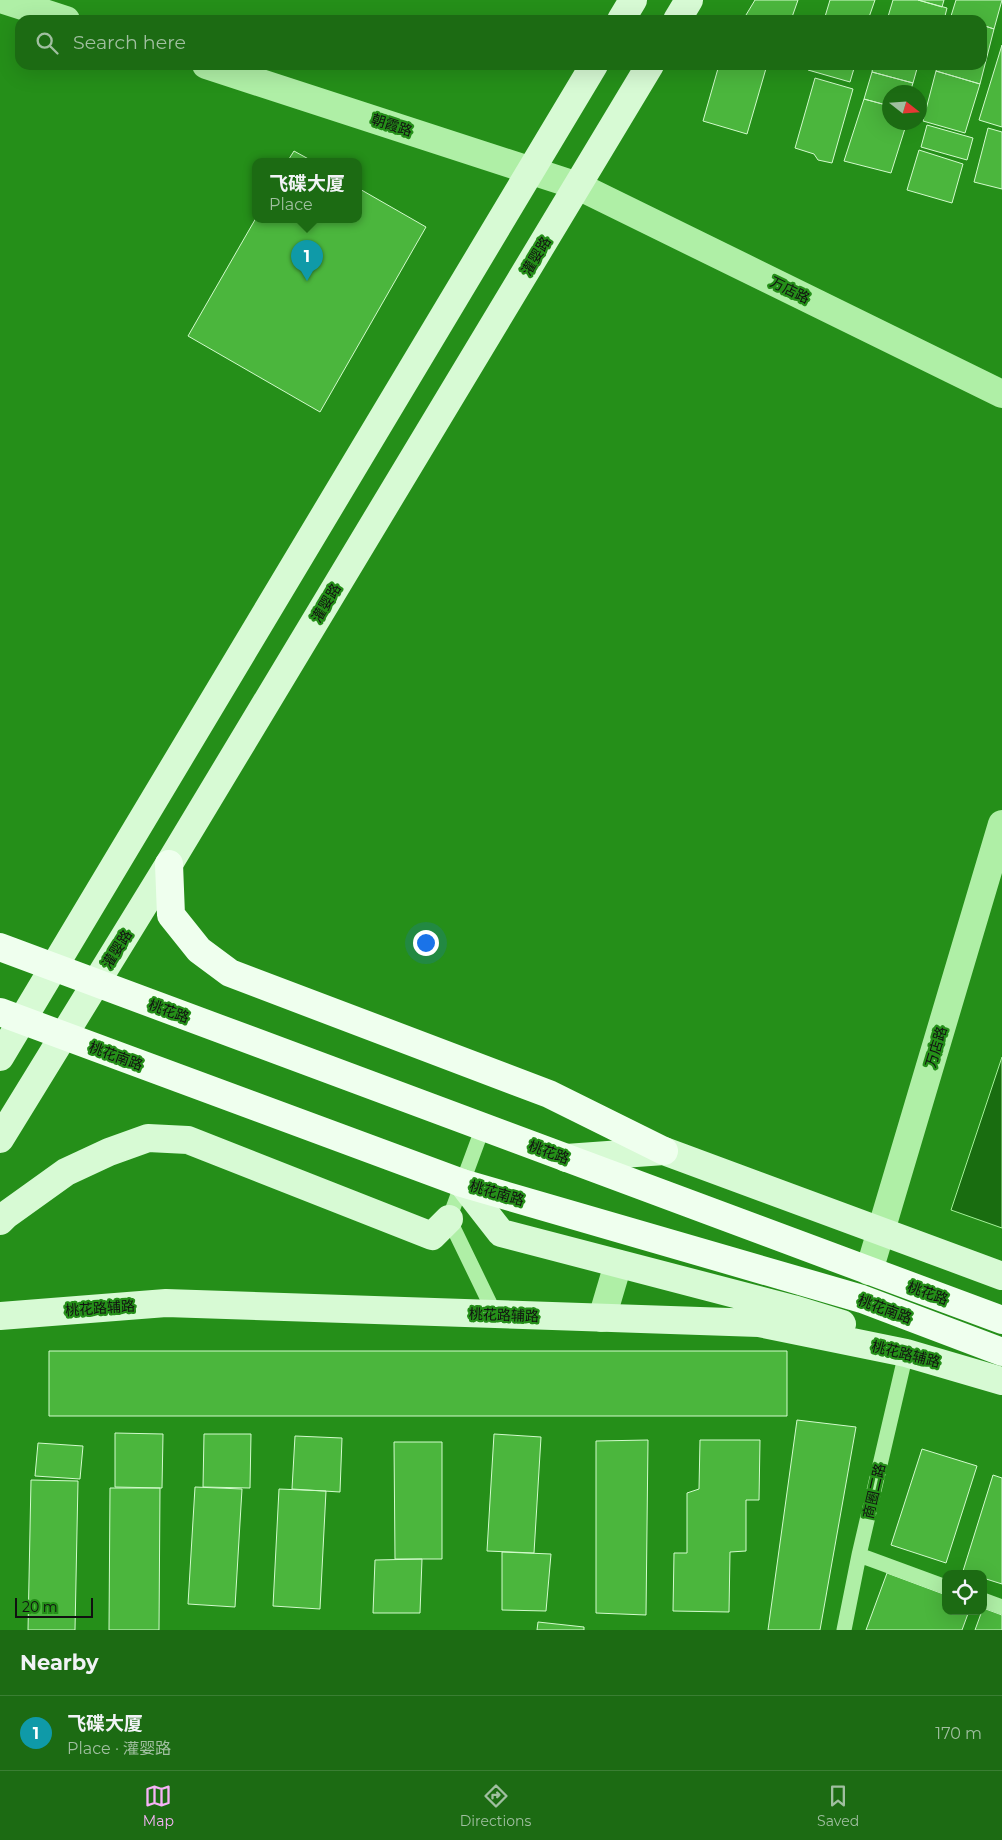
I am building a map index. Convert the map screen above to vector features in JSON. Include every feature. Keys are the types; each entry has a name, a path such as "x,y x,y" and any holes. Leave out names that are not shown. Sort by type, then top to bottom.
{"main road":[{"path":"625,15 634,0"},
{"path":"680,15 689,0"},
{"path":"0,1057 11,1016 53,967 591,70"},
{"name":"灌婴路","path":"0,1139 169,864 647,70"},
{"path":"169,864 171,915 199,950 230,972 549,1094 664,1151 1002,1276"},
{"path":"0,947 96,983"},
{"name":"桃花路","path":"96,983 1002,1320"},
{"name":"桃花南路","path":"11,1016 462,1183 862,1300 1002,1352"},
{"path":"0,1221 66,1172 110,1152 148,1138 188,1140 432,1236 449,1219"},
{"path":"566,1158 664,1151"},
{"path":"462,1183 501,1234 794,1309 1002,1374"},
{"name":"桃花路辅路","path":"0,1316 166,1303 759,1323 906,1352 1002,1381"}],"street":[{"path":"4,0 50,15"},
{"name":"朝霞路","path":"222,70 578,186"},
{"name":"万店路","path":"578,186 1002,394"},
{"name":"万店路","path":"869,1271 1002,824"},
{"path":"602,1318 618,1264"}],"lane":[{"path":"483,1127 449,1219 495,1314"},
{"name":"商圈二路","path":"844,1630 859,1555 906,1352"},
{"path":"859,1555 942,1586"},
{"path":"987,1601 1002,1607"}],"shaded area":[{"path":"1002,1057 1002,1228 951,1210"}],"building":[{"path":"755,0 798,0 793,15 746,15"},
{"path":"830,0 875,0 870,15 826,15"},
{"path":"893,0 918,0 947,8 945,15 888,15"},
{"path":"918,0 944,0 942,7"},
{"path":"956,0 1002,0 994,29 987,27 987,15 951,15"},
{"path":"987,27 994,29 987,56"},
{"path":"1002,45 1002,127 979,120"},
{"path":"718,70 766,70 747,134 703,121"},
{"path":"808,70 854,70 850,82"},
{"path":"872,70 917,70 913,83 872,72"},
{"path":"936,70 984,70 980,84"},
{"path":"936,71 980,84 965,133 927,122 927,106"},
{"path":"872,72 913,83 912,85 882,85 882,104 864,99"},
{"path":"815,78 853,89 832,163 818,160 814,154 795,148"},
{"path":"864,99 882,104 882,130 904,130 891,173 844,161"},
{"path":"927,125 973,138 967,160 921,147"},
{"path":"988,128 1002,132 1002,189 974,182"},
{"path":"919,150 963,164 952,203 907,190"},
{"path":"294,151 307,158 290,158"},
{"path":"362,190 426,227 320,412 188,336 253,223 362,223"},
{"path":"49,1351 787,1351 787,1416 49,1416"},
{"path":"797,1420 856,1427 820,1630 768,1630"},
{"path":"115,1433 163,1434 162,1488 115,1487"},
{"path":"204,1434 251,1434 250,1488 203,1487"},
{"path":"494,1434 541,1437 534,1553 487,1551"},
{"path":"295,1436 342,1438 340,1492 292,1489"},
{"path":"648,1440 646,1615 596,1613 596,1441"},
{"path":"700,1440 760,1440 759,1500 746,1500 746,1551 730,1552 729,1612 673,1611 674,1553 687,1553 687,1493 699,1489"},
{"path":"394,1442 442,1442 442,1559 395,1559"},
{"path":"38,1443 83,1446 80,1479 35,1476"},
{"path":"922,1449 977,1466 946,1563 891,1545"},
{"path":"993,1475 1002,1478 1002,1584 987,1579 987,1570 963,1570"},
{"path":"31,1480 78,1481 75,1630 28,1630"},
{"path":"195,1487 242,1489 235,1607 188,1604"},
{"path":"110,1488 160,1488 159,1630 109,1630"},
{"path":"279,1489 326,1491 320,1609 273,1606"},
{"path":"502,1552 551,1554 546,1611 502,1610"},
{"path":"422,1559 420,1613 373,1613 375,1560"},
{"path":"887,1573 942,1594 942,1615 968,1615 962,1630 866,1630"},
{"path":"987,1609 1002,1615 1002,1630 975,1630 980,1615 987,1615"},
{"path":"538,1622 584,1627 584,1630 537,1630"}],"place":[{"name":"飞碟大厦","path":"307,281"}]}
